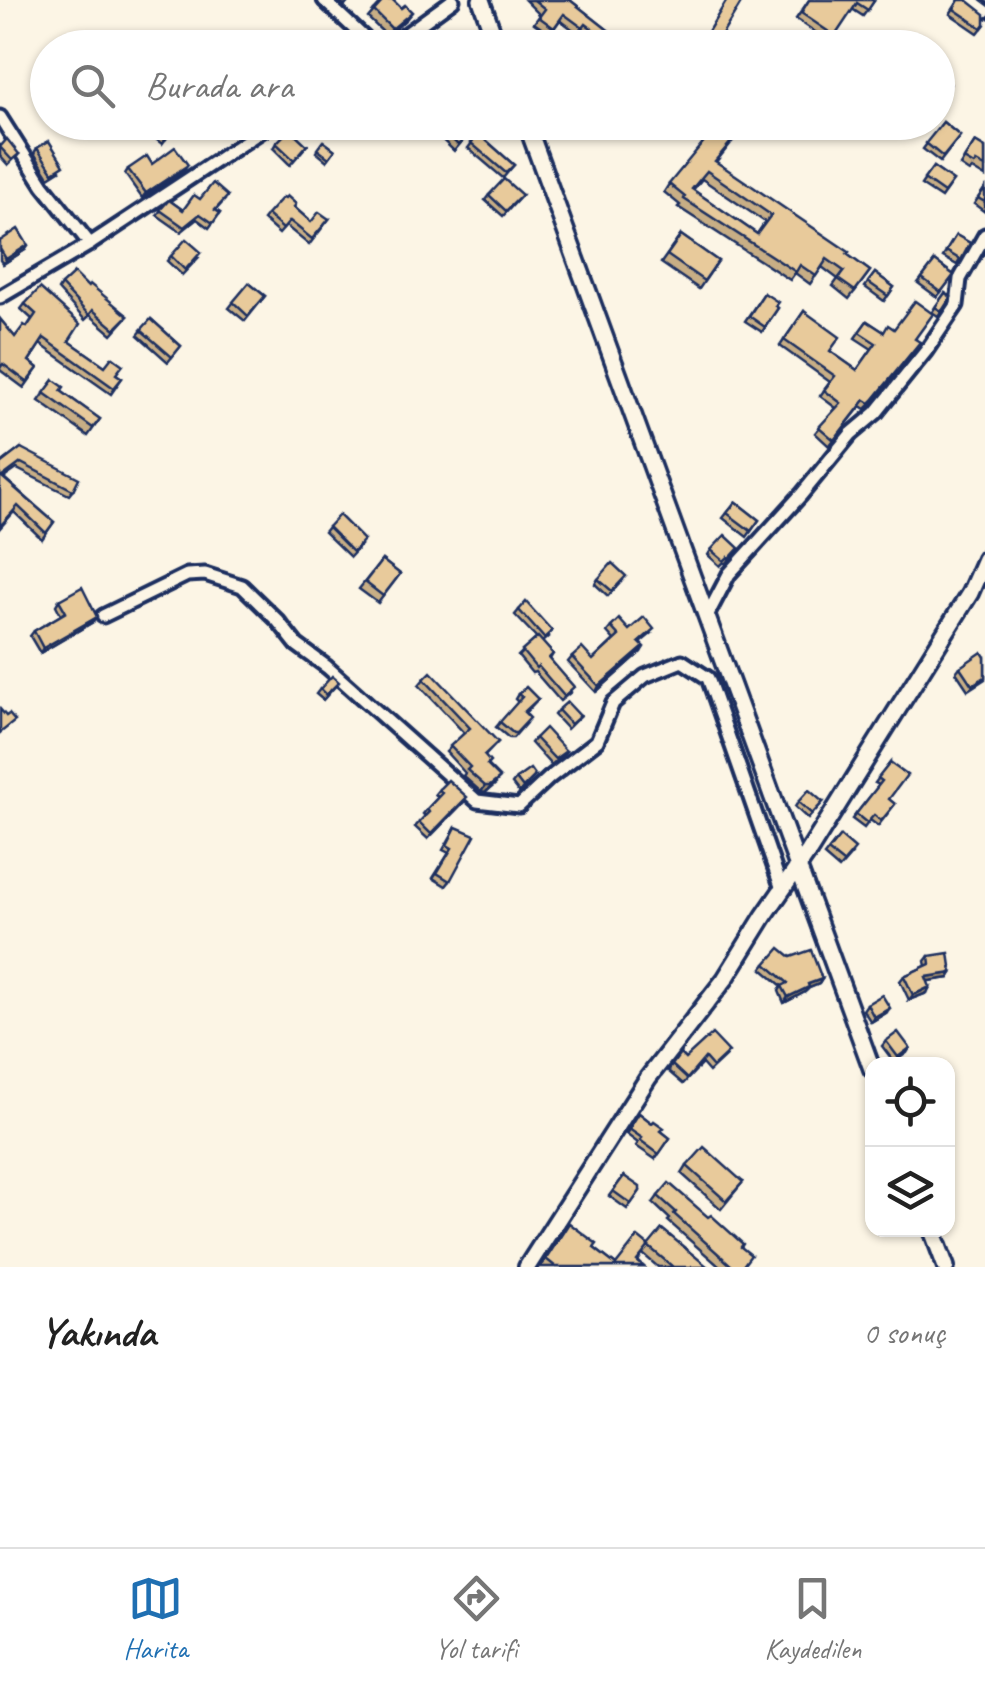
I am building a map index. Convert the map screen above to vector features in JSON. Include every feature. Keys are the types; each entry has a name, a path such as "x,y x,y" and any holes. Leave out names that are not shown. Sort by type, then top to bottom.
{"street":[{"path":"324,0 356,30"},
{"path":"481,0 492,30"},
{"path":"970,0 985,12"},
{"path":"409,30 444,2"},
{"path":"0,117 43,185 90,244"},
{"path":"0,297 90,244 248,140"},
{"path":"533,140 868,1057"},
{"path":"706,616 729,574 802,495 851,434 876,413 926,351 957,305 960,279 985,235"},
{"path":"527,1267 648,1078 724,979 798,867 970,593 985,558"},
{"path":"103,616 187,575 205,574 242,586 297,645 476,801 518,806 597,741 613,703 645,676 682,661 708,678 782,890"},
{"path":"935,1237 946,1267"}],"building":[{"path":"384,0 393,0 401,8 405,5 412,12 392,29 374,11"},
{"path":"534,0 570,0 608,30 594,30 586,24 583,28 564,14 554,28 539,17 545,9"},
{"path":"727,0 743,0 725,30 709,30"},
{"path":"809,0 874,1 868,10 857,3 839,30 826,30 801,13"},
{"path":"959,0 967,0 985,14 982,28 954,9"},
{"path":"955,132 960,136 943,157 926,143 955,140"},
{"path":"7,139 19,154 12,160 0,147"},
{"path":"302,140 307,145 294,160 276,143"},
{"path":"486,140 514,165 506,173 471,143"},
{"path":"705,140 733,140 715,161 849,252 870,271 855,291 838,279 844,271 827,259 816,276 800,265 796,272 669,184","holes":["707,171 771,215 757,234 692,189"]},
{"path":"49,141 64,165 53,172 37,148"},
{"path":"323,141 335,150 329,158 317,149"},
{"path":"975,142 985,148 985,167 964,159"},
{"path":"175,147 188,165 146,193 128,169 147,156 152,164"},
{"path":"933,167 953,181 944,193 924,179"},
{"path":"504,179 522,195 506,211 489,195"},
{"path":"213,183 228,196 215,210 220,213 213,223 200,214 184,227 160,210 169,200 183,210 194,195 200,199"},
{"path":"287,196 311,222 319,212 329,219 312,239 290,221 283,229 267,215"},
{"path":"18,229 28,245 6,259 0,241"},
{"path":"681,235 718,261 704,281 667,255"},
{"path":"956,235 970,243 961,260 946,251"},
{"path":"186,239 201,252 185,270 171,256"},
{"path":"935,261 954,275 941,292 922,278"},
{"path":"74,273 128,316 115,329 93,310 89,315 61,285"},
{"path":"875,273 894,287 888,296 868,282"},
{"path":"249,283 265,296 248,316 233,302"},
{"path":"40,288 80,324 69,341 105,366 112,357 123,365 116,374 122,378 114,388 44,338 29,361 38,368 27,382 3,364 0,368 0,319 15,337 36,314 25,304"},
{"path":"764,293 778,302 765,327 749,316"},
{"path":"945,293 951,297 942,311 935,307"},
{"path":"915,301 933,314 915,339 920,342 873,400 865,400 834,440 819,427 841,403 824,390 835,376 784,340 804,311 840,337 830,351 857,370 876,343 859,332 867,321 884,332 888,325 894,329"},
{"path":"151,319 181,346 172,357 141,330"},
{"path":"54,380 64,387 61,391 100,419 93,428 44,393"},
{"path":"21,448 79,478 73,490 21,463 2,477 54,522 46,533 18,506 0,524 0,464"},
{"path":"736,502 759,520 751,531 727,513"},
{"path":"339,515 364,540 353,552 328,527"},
{"path":"725,535 739,548 724,561 711,550"},
{"path":"382,560 400,574 383,596 365,582"},
{"path":"612,563 626,576 612,591 598,579"},
{"path":"82,587 97,617 43,648 34,631 66,612 59,600"},
{"path":"526,602 552,631 544,638 519,610"},
{"path":"644,617 654,629 639,642 644,647 599,686 572,657 582,648 593,660 619,636 611,627 619,619 629,630"},
{"path":"538,637 553,654 549,658 574,687 564,696 522,651"},
{"path":"982,652 985,677 972,685 960,667"},
{"path":"431,672 498,742 484,755 490,762 487,765 500,778 490,786 467,770 470,767 450,746 470,728 424,679"},
{"path":"332,676 339,682 326,695 320,689"},
{"path":"526,687 538,699 524,712 530,718 513,733 500,722"},
{"path":"567,702 580,716 571,724 558,710"},
{"path":"0,709 15,721 0,733"},
{"path":"545,728 566,751 555,759 535,738"},
{"path":"890,763 907,775 889,799 895,804 881,821 874,815 867,823 856,814 882,781 878,778"},
{"path":"530,769 535,776 523,788 516,779"},
{"path":"448,780 467,797 431,834 419,822"},
{"path":"809,790 823,802 812,814 798,802"},
{"path":"456,827 475,835 450,881 437,873 452,848 447,845"},
{"path":"840,836 855,849 843,863 828,851"},
{"path":"780,948 791,957 811,950 822,979 788,997 782,986 788,983 766,964"},
{"path":"949,953 952,973 926,977 930,987 913,995 904,976 930,964 929,956"},
{"path":"882,995 890,1008 874,1017 867,1004"},
{"path":"898,1032 910,1048 898,1057 886,1041"},
{"path":"712,1034 729,1052 713,1067 705,1058 687,1079 672,1065 680,1054 685,1059"},
{"path":"639,1113 664,1128 661,1131 670,1138 659,1154 629,1129"},
{"path":"704,1147 743,1182 726,1201 687,1166"},
{"path":"624,1176 640,1187 631,1204 613,1191"},
{"path":"669,1183 743,1244 741,1247 751,1255 742,1267 733,1267 658,1196"},
{"path":"569,1223 616,1265 638,1237 649,1246 637,1261 644,1267 556,1267 546,1259"},
{"path":"662,1229 708,1267 673,1267 648,1246"}]}
